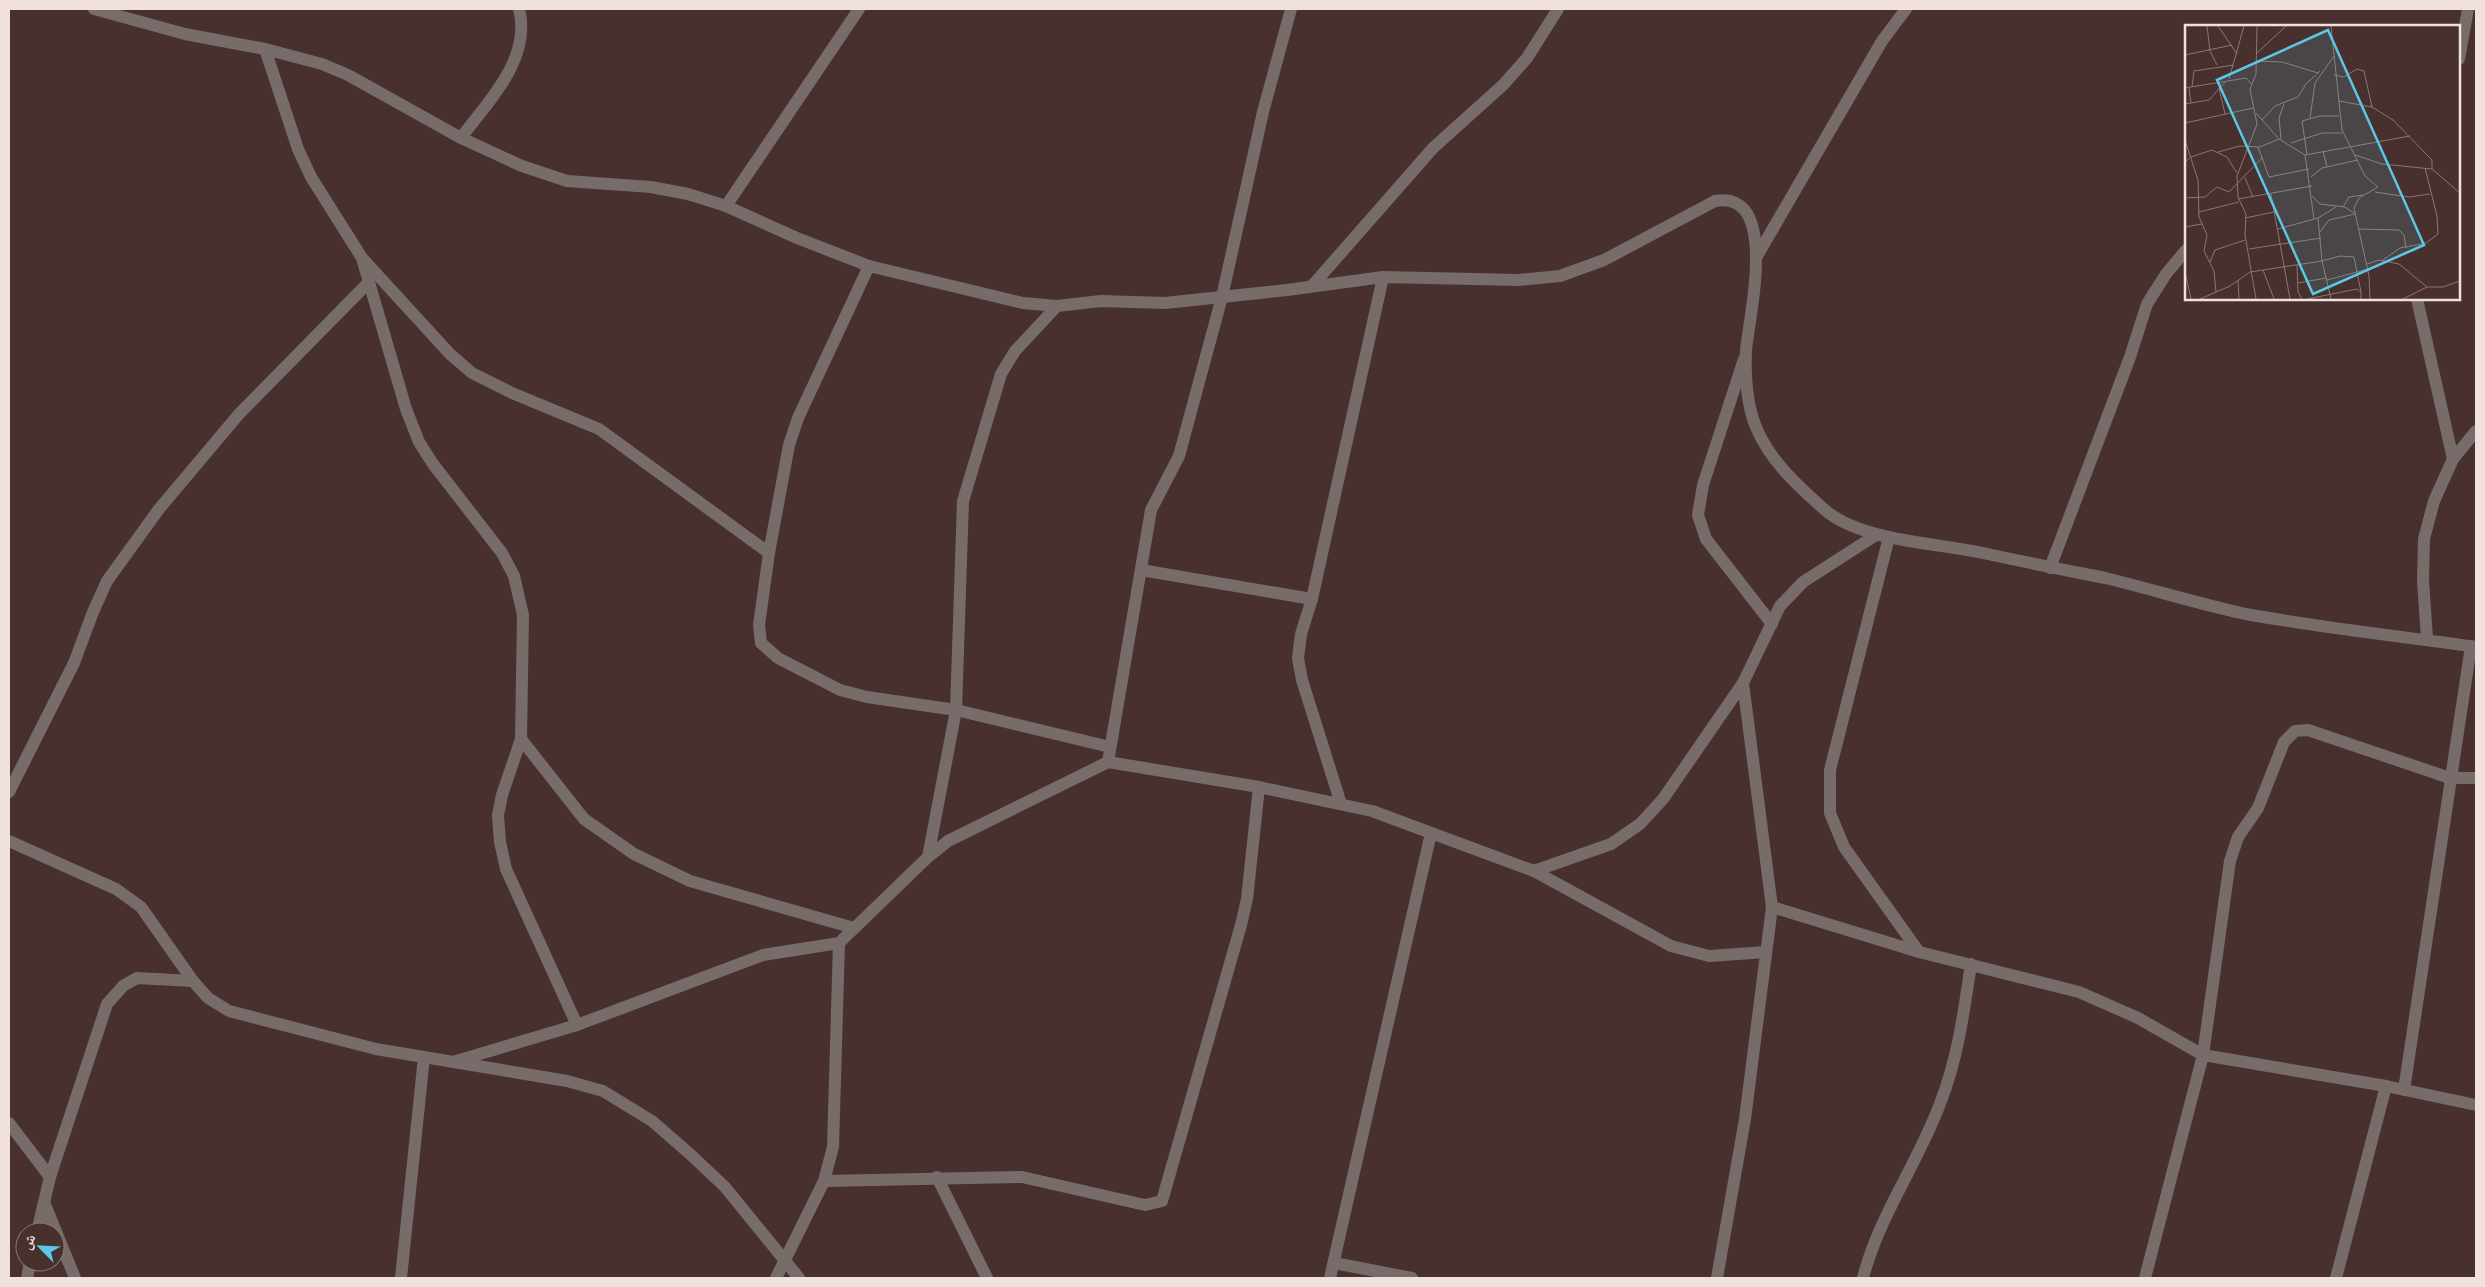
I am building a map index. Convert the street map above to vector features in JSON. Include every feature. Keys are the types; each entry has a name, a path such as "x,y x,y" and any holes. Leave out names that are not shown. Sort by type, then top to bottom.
{"street":[{"path":"94,9 185,34 265,49 322,64 348,75 461,138 522,166 568,181 651,187 688,194 726,206 797,238 870,266 1023,303 1057,306 1101,301 1165,303 1383,278 1518,280 1560,276 1604,260 1715,201 1728,199 1738,204 1750,218 1757,256 1756,280 1746,351 1703,485 1698,515 1706,539 1772,624"},
{"path":"461,138 509,74 519,49 519,9"},
{"path":"726,206 859,9"},
{"path":"1108,762 1151,510 1179,456 1222,297 1263,112 1291,9"},
{"path":"1312,286 1433,148 1503,85 1527,58 1558,9"},
{"path":"1757,256 1878,48 1906,9"},
{"path":"2460,53 2468,9"},
{"path":"265,49 298,149 311,177 362,258 450,354 472,373 512,393 599,429 769,553"},
{"path":"2050,568 2130,356 2147,304 2166,274 2185,251"},
{"path":"362,258 406,409 419,442 432,464 502,553 514,576 524,615 522,739 502,795 498,815 500,842 506,868 578,1025"},
{"path":"870,266 798,418 789,445 769,553 759,625 761,643 778,658 840,690 867,697 956,710 1110,747"},
{"path":"1341,804 1302,680 1298,658 1301,634 1312,599 1383,278"},
{"path":"9,792 74,663 107,581 159,510 239,414 369,282"},
{"path":"2417,300 2453,458"},
{"path":"928,857 956,710 963,501 1001,374 1015,351 1057,306"},
{"path":"1746,351 1748,390 1756,427 1773,456 1803,490 1830,513 1876,535 1934,543 2105,578 2248,614 2473,647 2450,778 2404,1090"},
{"path":"2427,639 2423,580 2424,539 2434,501 2453,458 2476,431"},
{"path":"1534,871 1612,844 1640,824 1663,799 1743,683 1780,606 1803,582 1876,535"},
{"path":"1889,537 1830,770 1830,813 1844,847 1919,952"},
{"path":"1141,570 1312,599"},
{"path":"1718,1278 1744,1119 1772,907 1743,683"},
{"path":"2145,1278 2202,1055 2230,861 2238,837 2262,799 2284,742 2296,731 2308,730 2450,778 2476,778"},
{"path":"522,739 584,819 634,854 690,881 743,898 854,928"},
{"path":"453,1062 578,1025 763,955 839,943 928,857 948,841 1108,762 1259,787 1372,811 1534,871 1678,949 1709,956 1766,952"},
{"path":"824,1181 937,1177 1022,1177 1145,1205 1162,1201 1241,925 1247,898 1259,787"},
{"path":"1330,1278 1431,833"},
{"path":"9,841 116,888 141,906 193,981 208,998 229,1011 376,1049 567,1081 603,1091 652,1121 690,1154 724,1187 798,1278"},
{"path":"1772,907 1919,952 2078,992 2138,1018 2202,1055 2386,1086 2476,1105"},
{"path":"776,1278 824,1181 833,1147 839,943"},
{"path":"1863,1278 1870,1251 1941,1102 1959,1042 1971,964"},
{"path":"39,1222 50,1176 108,1004 123,986 137,978 193,981"},
{"path":"401,1278 424,1057"},
{"path":"2336,1278 2386,1086"},
{"path":"9,1123 50,1176"},
{"path":"937,1177 987,1278"},
{"path":"44,1202 75,1278"},
{"path":"1334,1263 1412,1278"}]}
